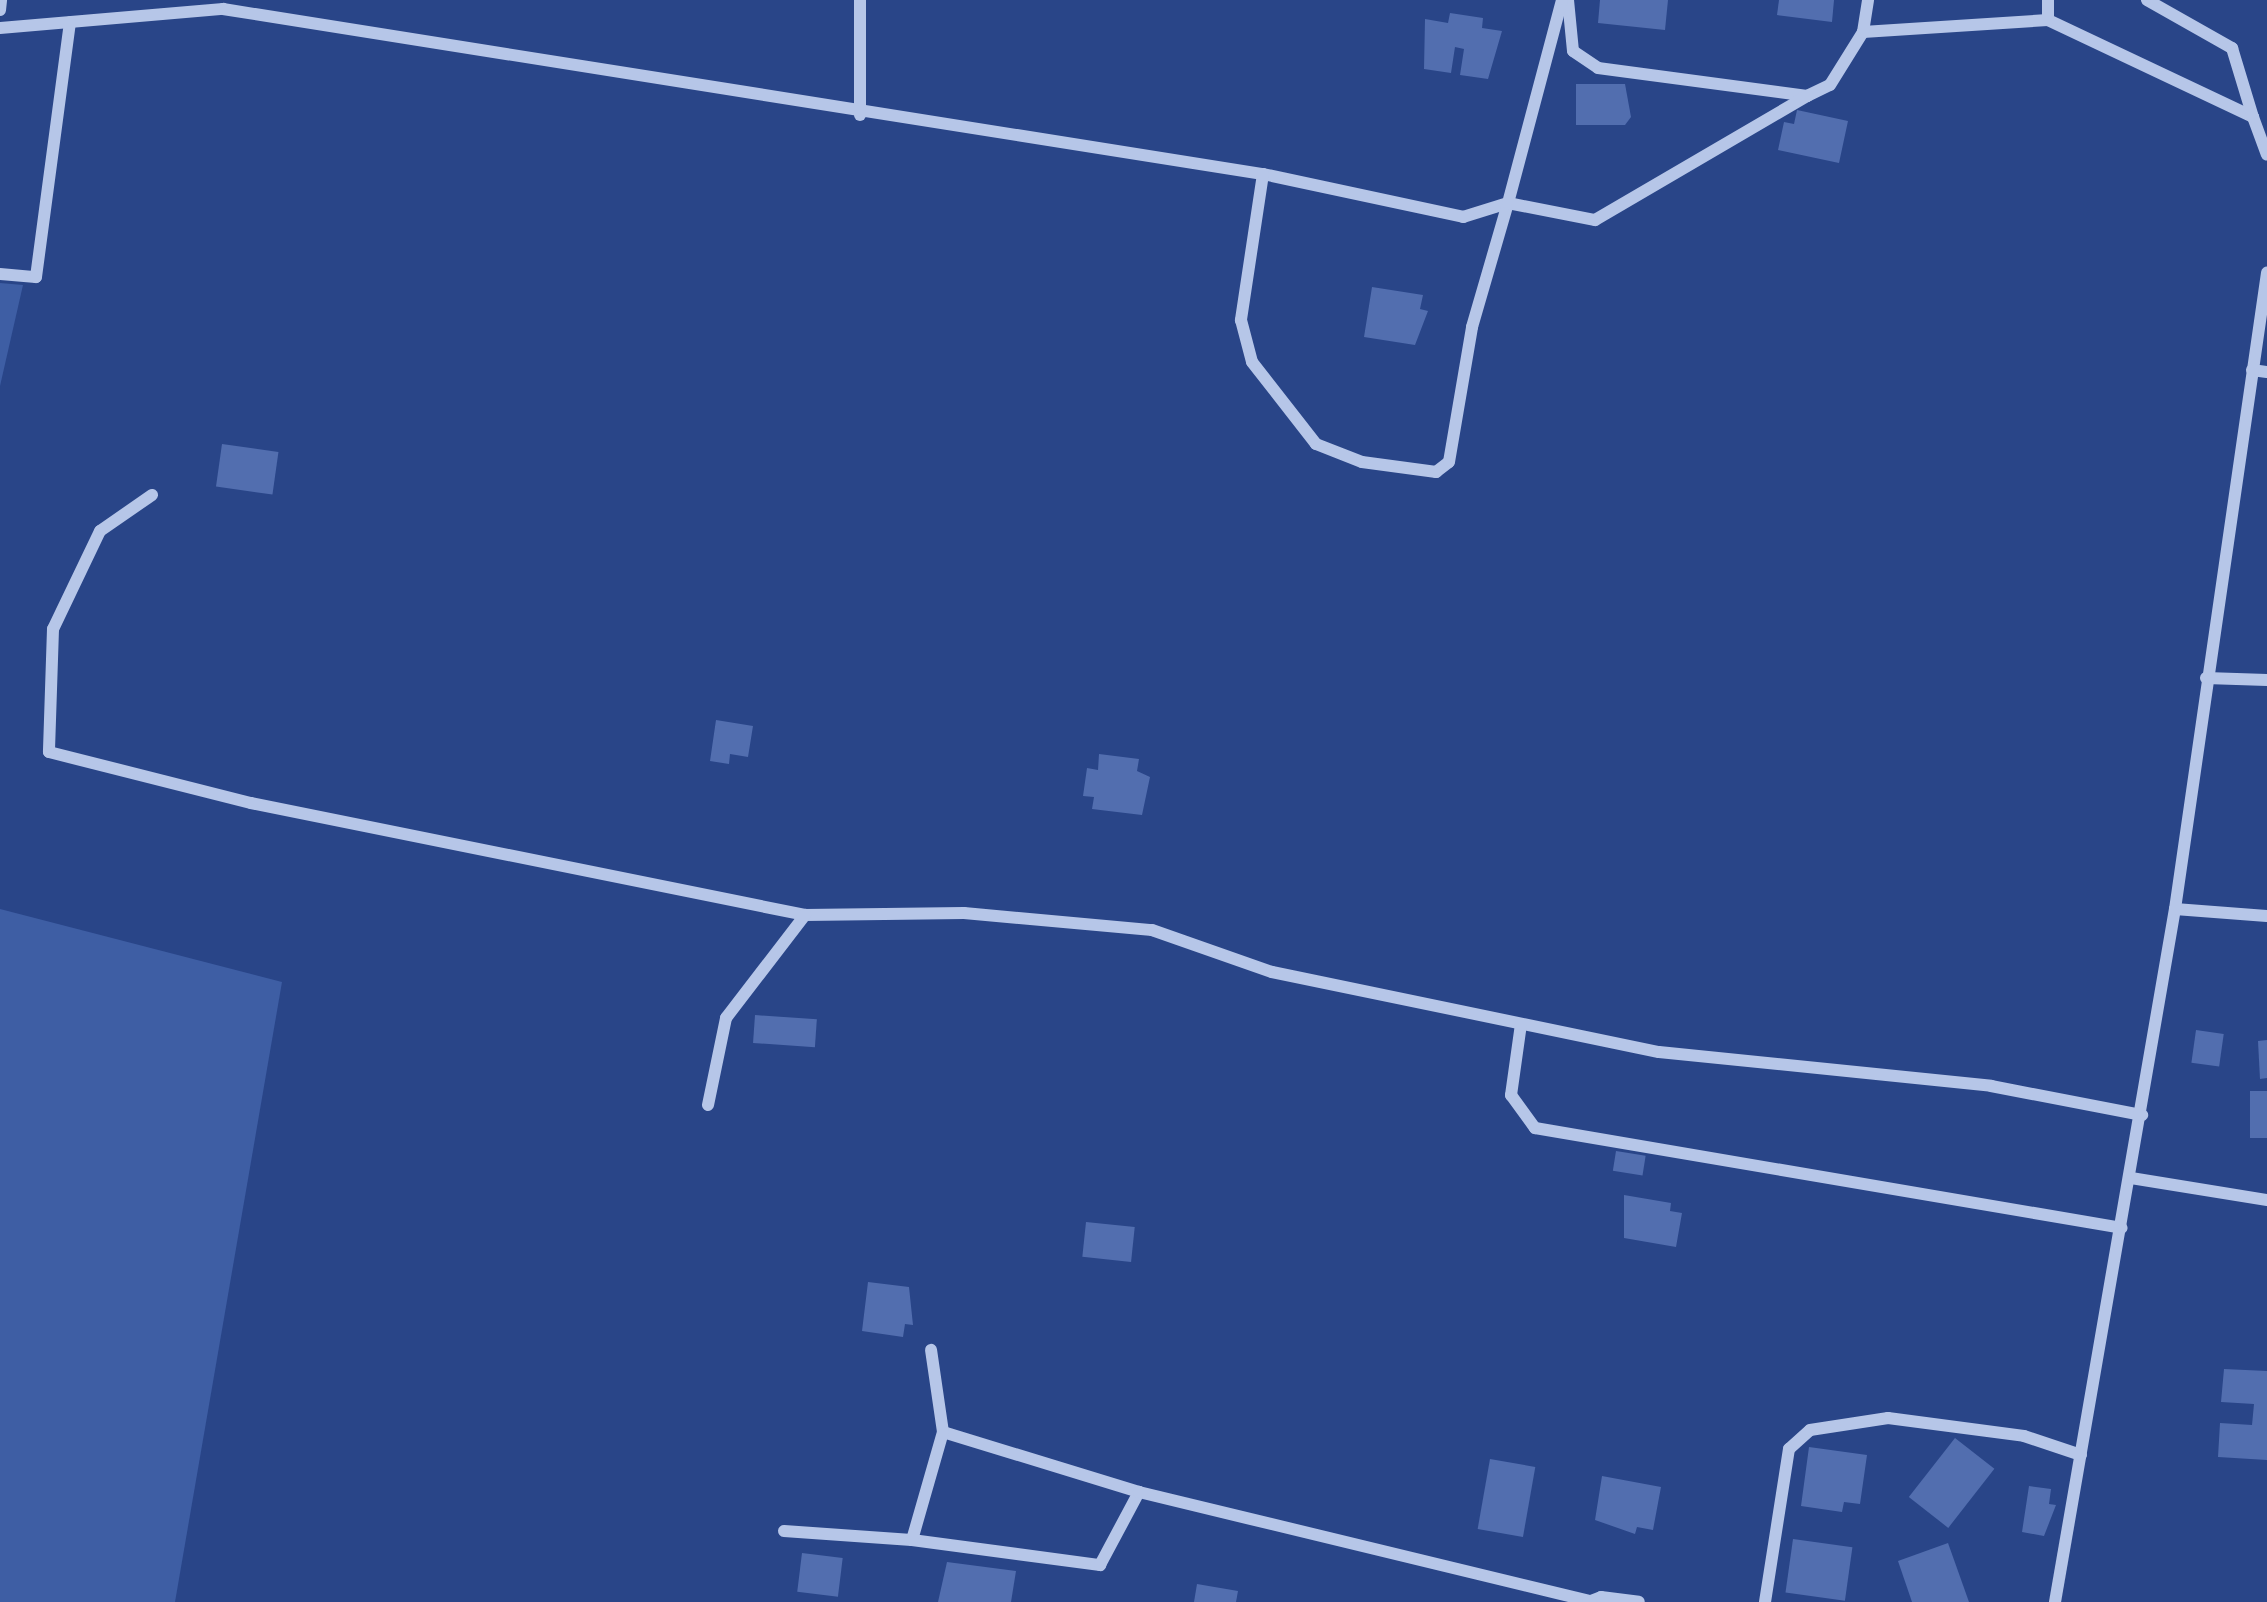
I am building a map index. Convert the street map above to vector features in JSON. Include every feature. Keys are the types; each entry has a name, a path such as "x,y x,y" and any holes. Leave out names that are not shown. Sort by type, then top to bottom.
{"street":[{"path":"0,10 1,0"},
{"path":"860,0 860,115"},
{"path":"1263,174 1241,320 1252,362 1316,444 1362,462 1436,472 1449,462 1472,327 1562,0"},
{"path":"1569,0 1573,51 1598,68 1807,96"},
{"path":"0,28 223,9 860,115 1263,174 1463,217 1508,203 1595,220 1830,85 1863,32 1868,0"},
{"path":"2048,0 2048,20"},
{"path":"2147,0 2232,48 2267,155"},
{"path":"1863,32 2048,20 2253,117"},
{"path":"0,274 36,277 70,22"},
{"path":"2055,1602 2142,1115 2175,909 2206,678 2267,273"},
{"path":"2252,370 2267,372"},
{"path":"152,495 100,531 53,629 49,752 251,803 805,915 964,913 1152,930 1272,972 1659,1052 1991,1086 2142,1115"},
{"path":"2206,678 2267,680"},
{"path":"2175,909 2267,916"},
{"path":"708,1105 726,1018 805,915"},
{"path":"1521,1024 1511,1095 1535,1128 2122,1228"},
{"path":"2131,1178 2267,1200"},
{"path":"912,1540 943,1432 931,1350"},
{"path":"1765,1602 1789,1449 1810,1430 1888,1418 2024,1436 2081,1455"},
{"path":"943,1432 1139,1492 1588,1602 1639,1602"},
{"path":"784,1531 912,1540 1100,1565 1139,1492"}],"shaded area":[{"path":"0,283 23,285 0,386"},
{"path":"0,909 282,982 175,1602 0,1602"}],"building":[{"path":"1600,0 1668,0 1665,30 1598,23"},
{"path":"1779,0 1834,0 1832,22 1777,15"},
{"path":"1450,13 1483,18 1482,28 1502,31 1488,79 1460,75 1464,49 1455,47 1451,73 1424,69 1425,19 1448,23"},
{"path":"1576,84 1625,84 1631,117 1625,125 1576,125"},
{"path":"1797,110 1848,121 1839,163 1778,150 1784,122 1794,124"},
{"path":"1372,287 1423,295 1420,309 1428,311 1415,345 1364,337"},
{"path":"222,444 278,452 272,495 216,487"},
{"path":"716,720 753,726 748,757 730,754 729,764 710,761"},
{"path":"1099,754 1139,759 1137,771 1150,777 1142,815 1092,809 1094,797 1083,796 1087,768 1098,770"},
{"path":"755,1015 817,1019 815,1047 753,1043"},
{"path":"2196,1030 2224,1034 2219,1067 2191,1063"},
{"path":"2267,1040 2267,1078 2260,1079 2258,1041"},
{"path":"2250,1091 2267,1091 2267,1138 2250,1138"},
{"path":"1616,1151 1646,1156 1643,1175 1613,1171"},
{"path":"1624,1195 1671,1203 1670,1211 1682,1213 1676,1247 1624,1238"},
{"path":"1086,1222 1135,1227 1131,1262 1082,1257"},
{"path":"868,1282 909,1287 913,1325 905,1324 903,1337 862,1331"},
{"path":"2224,1369 2267,1371 2267,1460 2218,1457 2220,1423 2252,1425 2254,1404 2221,1402"},
{"path":"1955,1438 1994,1469 1948,1528 1909,1497"},
{"path":"1809,1447 1867,1455 1860,1504 1844,1502 1842,1512 1801,1506"},
{"path":"1490,1459 1535,1467 1523,1537 1478,1529"},
{"path":"1602,1476 1661,1487 1653,1530 1637,1527 1635,1534 1595,1520"},
{"path":"2029,1486 2051,1489 2049,1504 2056,1505 2044,1536 2022,1532"},
{"path":"1793,1539 1852,1547 1845,1601 1785,1592"},
{"path":"1948,1543 1969,1602 1912,1602 1898,1561"},
{"path":"802,1553 843,1558 838,1597 797,1592"},
{"path":"947,1562 1016,1571 1011,1602 938,1602"},
{"path":"1197,1584 1238,1591 1236,1602 1194,1602"}]}
